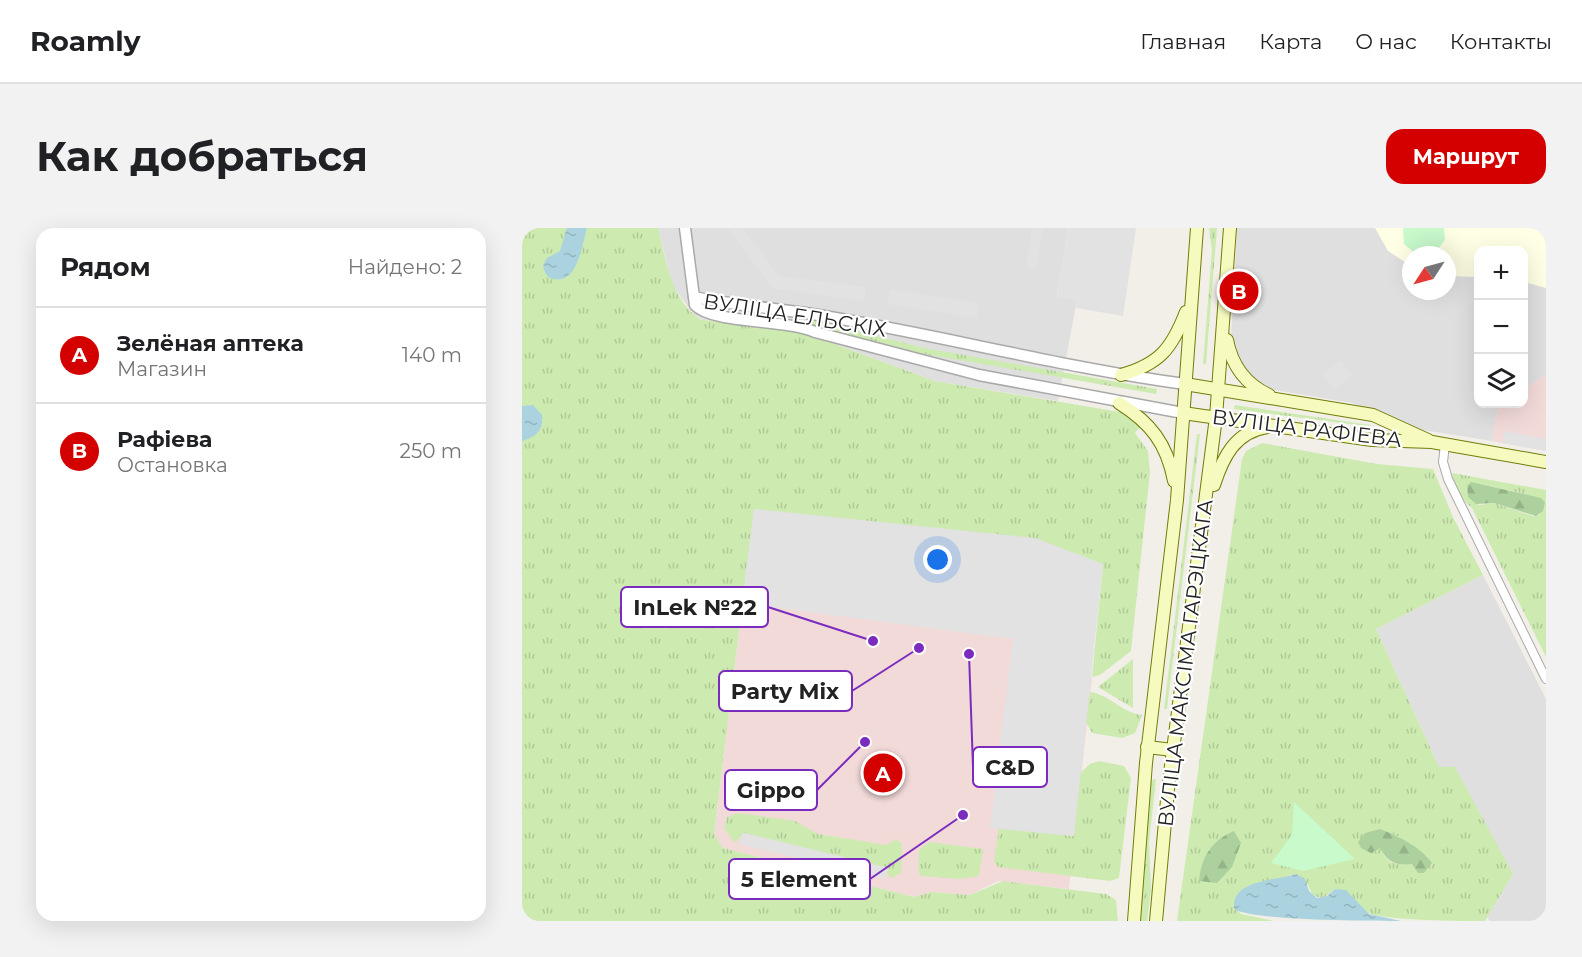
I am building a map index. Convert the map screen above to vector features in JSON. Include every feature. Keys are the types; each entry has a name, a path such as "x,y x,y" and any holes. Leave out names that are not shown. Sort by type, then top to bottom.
{"main road":[{"name":"ВУЛІЦА МАКСІМА ГАРЭЦКАГА","path":"1134,921 1147,747 1177,500 1197,228"},
{"name":"ВУЛІЦА МАКСІМА ГАРЭЦКАГА","path":"1156,921 1173,750 1217,411 1230,228"},
{"path":"1121,375 1149,365 1167,350 1174,340 1191,299"},
{"path":"1224,330 1230,356 1243,377 1257,389 1283,401"},
{"name":"ВУЛІЦА РАФІЕВА","path":"1185,384 1373,416 1432,442"},
{"path":"1119,402 1152,428 1166,450 1177,500"},
{"name":"ВУЛІЦА РАФІЕВА","path":"1183,413 1217,411 1277,425 1372,440 1432,442 1546,462"},
{"path":"1206,506 1219,470 1235,443 1258,428 1277,425"},
{"path":"1147,747 1173,750"}],"street":[{"path":"685,228 694,297"},
{"name":"ВУЛІЦА ЕЛЬСКІХ","path":"1183,413 979,375 815,332 800,325 710,315 695,305 694,297 812,314 1121,375 1185,384"},
{"path":"1445,444 1443,462 1448,479 1546,679"}],"shaded area":[{"path":"658,228 1068,228 1057,296 1077,300 1058,401 935,381 791,328 703,320 694,315 672,285"},
{"path":"728,228 743,228 779,276 866,287 864,301 772,288"},
{"path":"1032,228 1043,228 1036,269 1026,267"},
{"path":"1068,228 1136,228 1123,316 1076,308 1077,300 1057,297"},
{"path":"1237,228 1546,228 1546,374 1528,387 1528,246 1474,246 1474,408 1500,408 1497,410 1492,441 1423,430 1352,403 1269,389 1245,377 1231,337"},
{"path":"1375,228 1546,228 1546,288 1528,283 1528,246 1474,246 1474,277 1456,276 1456,246 1402,246 1402,260 1388,251"},
{"path":"890,289 979,303 977,318 887,304"},
{"path":"1341,360 1352,375 1335,389 1323,375"},
{"path":"1546,374 1546,451 1492,441 1497,410 1500,408 1528,408 1528,387"},
{"path":"1505,431 1546,439 1546,451 1502,443"},
{"path":"754,509 1092,677 1069,889 998,881 970,895 931,892 914,897 723,848 718,843 714,834"},
{"path":"754,509 1035,538 1103,564 1074,836 990,828 1013,639 742,603"},
{"path":"1483,575 1546,699 1546,921 1490,921 1487,917 1513,874 1439,767 1376,629"},
{"path":"745,833 888,868 885,879 739,844 741,834"}],"green space":[{"path":"522,228 658,228 671,279 683,303 702,320 791,328 935,381 1120,412 1140,427 1135,433 1148,451 1150,472 1131,651 1100,675 1092,677 1103,564 754,509 714,834 723,848 914,897 931,892 970,895 1003,881 1106,894 1116,900 1118,921 522,921"},
{"path":"1209,228 1217,228 1206,364 1203,364 1212,250"},
{"path":"1403,228 1444,228 1445,240 1440,246 1406,246 1404,244"},
{"path":"814,320 925,348 1157,389 1156,394 924,354 812,328 810,323"},
{"path":"1235,405 1370,425 1373,427 1234,409"},
{"path":"1197,434 1200,434 1167,709 1164,709"},
{"path":"1262,443 1377,464 1433,469 1453,517 1483,575 1376,629 1439,767 1455,767 1513,874 1485,921 1425,920 1379,916 1363,910 1342,891 1335,889 1323,898 1313,896 1308,885 1296,874 1273,880 1233,905 1241,914 1274,921 1177,921 1242,459 1246,451","holes":["1380,829 1399,837 1428,857 1407,864 1398,864 1386,858 1380,842"]},
{"path":"1452,473 1546,490 1546,657 1472,508 1456,488","holes":["1474,483 1521,493 1539,515 1533,516 1494,503 1479,505 1468,495 1467,488"]},
{"path":"1471,482 1541,498 1545,502 1543,511 1536,516 1494,503 1476,504 1468,497 1467,486"},
{"path":"1133,659 1133,708 1098,687"},
{"path":"1090,692 1103,696 1128,711 1142,715 1135,733 1122,738 1092,733 1086,722"},
{"path":"1099,761 1124,766 1131,778 1119,878 1110,881 998,867 994,861 999,828 1074,836 1080,773 1090,764"},
{"path":"1156,779 1149,843 1151,890 1147,921 1140,921 1140,878 1151,782"},
{"path":"1294,802 1355,859 1303,871 1271,863 1292,835"},
{"path":"739,813 795,821 818,834 887,845 896,839 902,844 901,873 892,878 887,874 888,868 743,833 736,842 733,841 724,828 727,817"},
{"path":"1380,829 1409,843 1427,857 1432,863 1424,873 1418,873 1412,864 1392,862 1380,848 1371,853 1361,848 1358,842 1365,833"},
{"path":"1234,831 1241,843 1232,867 1217,883 1199,881 1202,864 1209,850 1220,839"},
{"path":"929,842 983,849 979,876 960,879 921,876 918,872 919,850"}],"water":[{"path":"567,228 587,228 574,269 562,279 554,279 546,274 543,265 547,258 560,251"},
{"path":"533,405 542,415 542,425 535,435 522,441 522,406"},
{"path":"1296,874 1305,879 1309,891 1317,898 1327,896 1335,889 1346,890 1369,914 1401,921 1287,918 1245,913 1234,909 1235,899 1247,887"}],"place":[{"name":"Рафіева","path":"1239,291"},
{"name":"InLek №22","path":"873,641"},
{"name":"Party Mix","path":"919,648"},
{"name":"C&D","path":"969,654"},
{"name":"Gippo","path":"865,742"},
{"name":"Зелёная аптека","path":"883,773"},
{"name":"5 Element","path":"963,815"}]}
